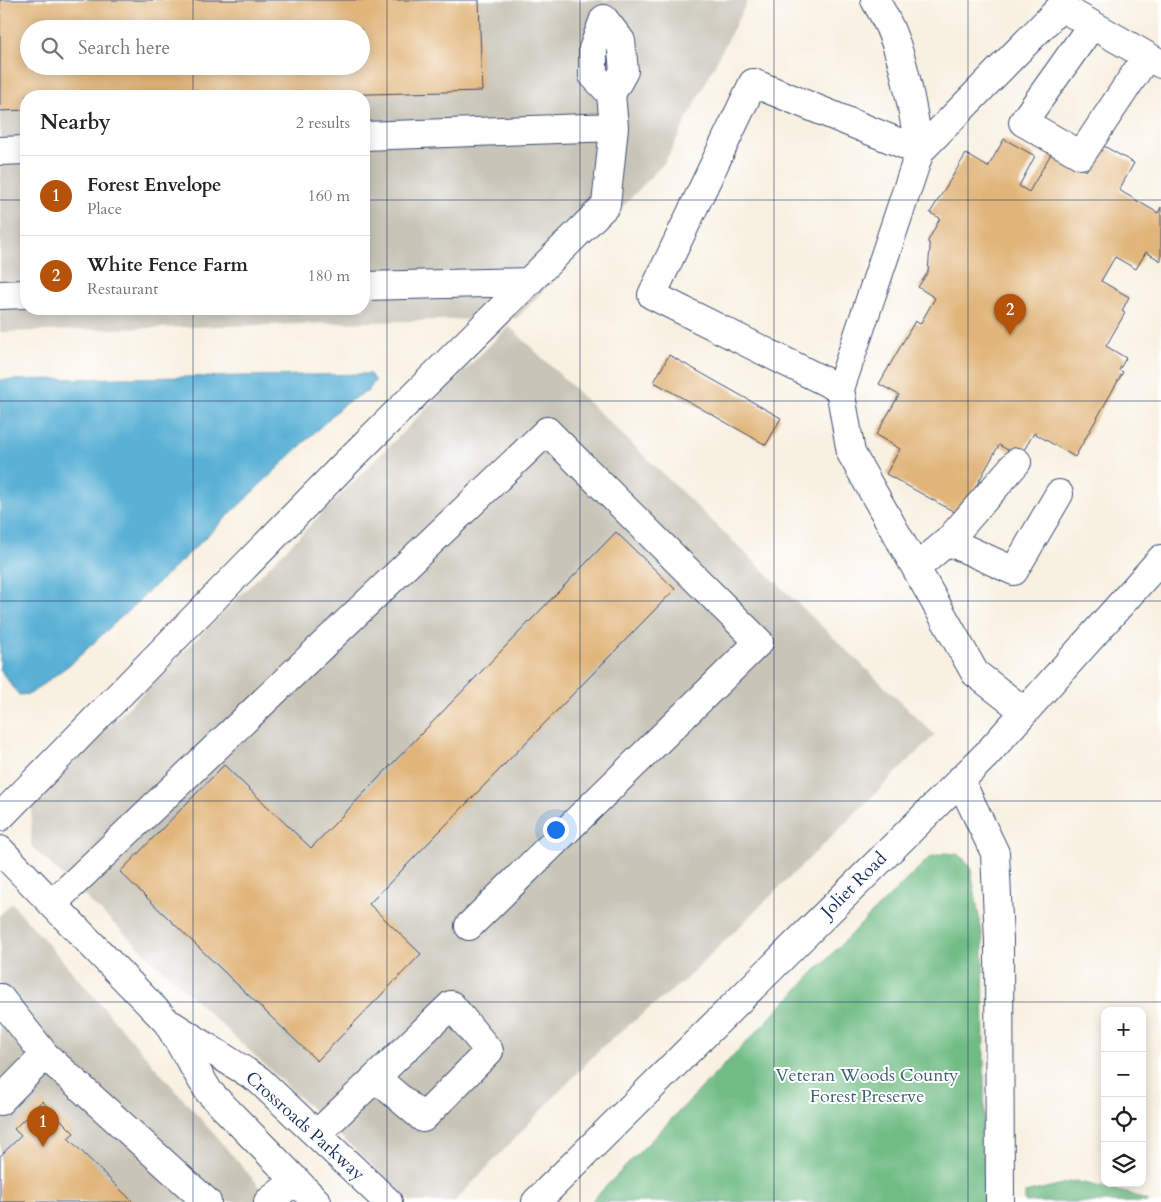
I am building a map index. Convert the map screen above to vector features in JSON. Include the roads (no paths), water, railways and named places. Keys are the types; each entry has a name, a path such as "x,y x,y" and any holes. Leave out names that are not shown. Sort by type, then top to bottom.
{"main road":[{"path":"875,0 882,11 903,61 920,151"},
{"path":"1024,711 975,673 851,453 840,389 920,151 1064,4 1092,24 1154,60 1080,154 1023,122 1092,24"},
{"path":"0,817 343,466 606,205 614,126 611,94 624,71 621,41 604,10"},
{"path":"840,389 652,295 753,83 920,151"},
{"path":"370,136 614,126"},
{"path":"0,151 20,150"},
{"path":"370,286 529,282"},
{"path":"0,295 20,294"},
{"path":"52,904 548,431 759,642 469,926"},
{"path":"916,568 948,541 1017,462"},
{"path":"948,541 1014,571 1059,494"},
{"name":"Joliet Road","path":"536,1202 987,754 1161,559"},
{"path":"960,780 995,853 999,940 1000,1202"},
{"name":"Crossroads Parkway","path":"5,864 52,904 167,1022 209,1092 317,1202"},
{"path":"0,998 45,1054 207,1202"},
{"name":"Crossroads Parkway","path":"167,1022 259,1080 388,1202"},
{"path":"0,1101 45,1054"},
{"path":"317,1134 376,1078"},
{"path":"268,1202 296,1180"}],"water":[{"path":"370,374 375,381 368,391 344,404 73,662 30,694 19,695 0,670 0,380"}],"place":[{"name":"White Fence Farm","path":"1010,335"},
{"name":"Forest Envelope","path":"43,1147"}],"park label":[{"name":"Veteran Woods County Forest Preserve","path":"867,1085"}]}
